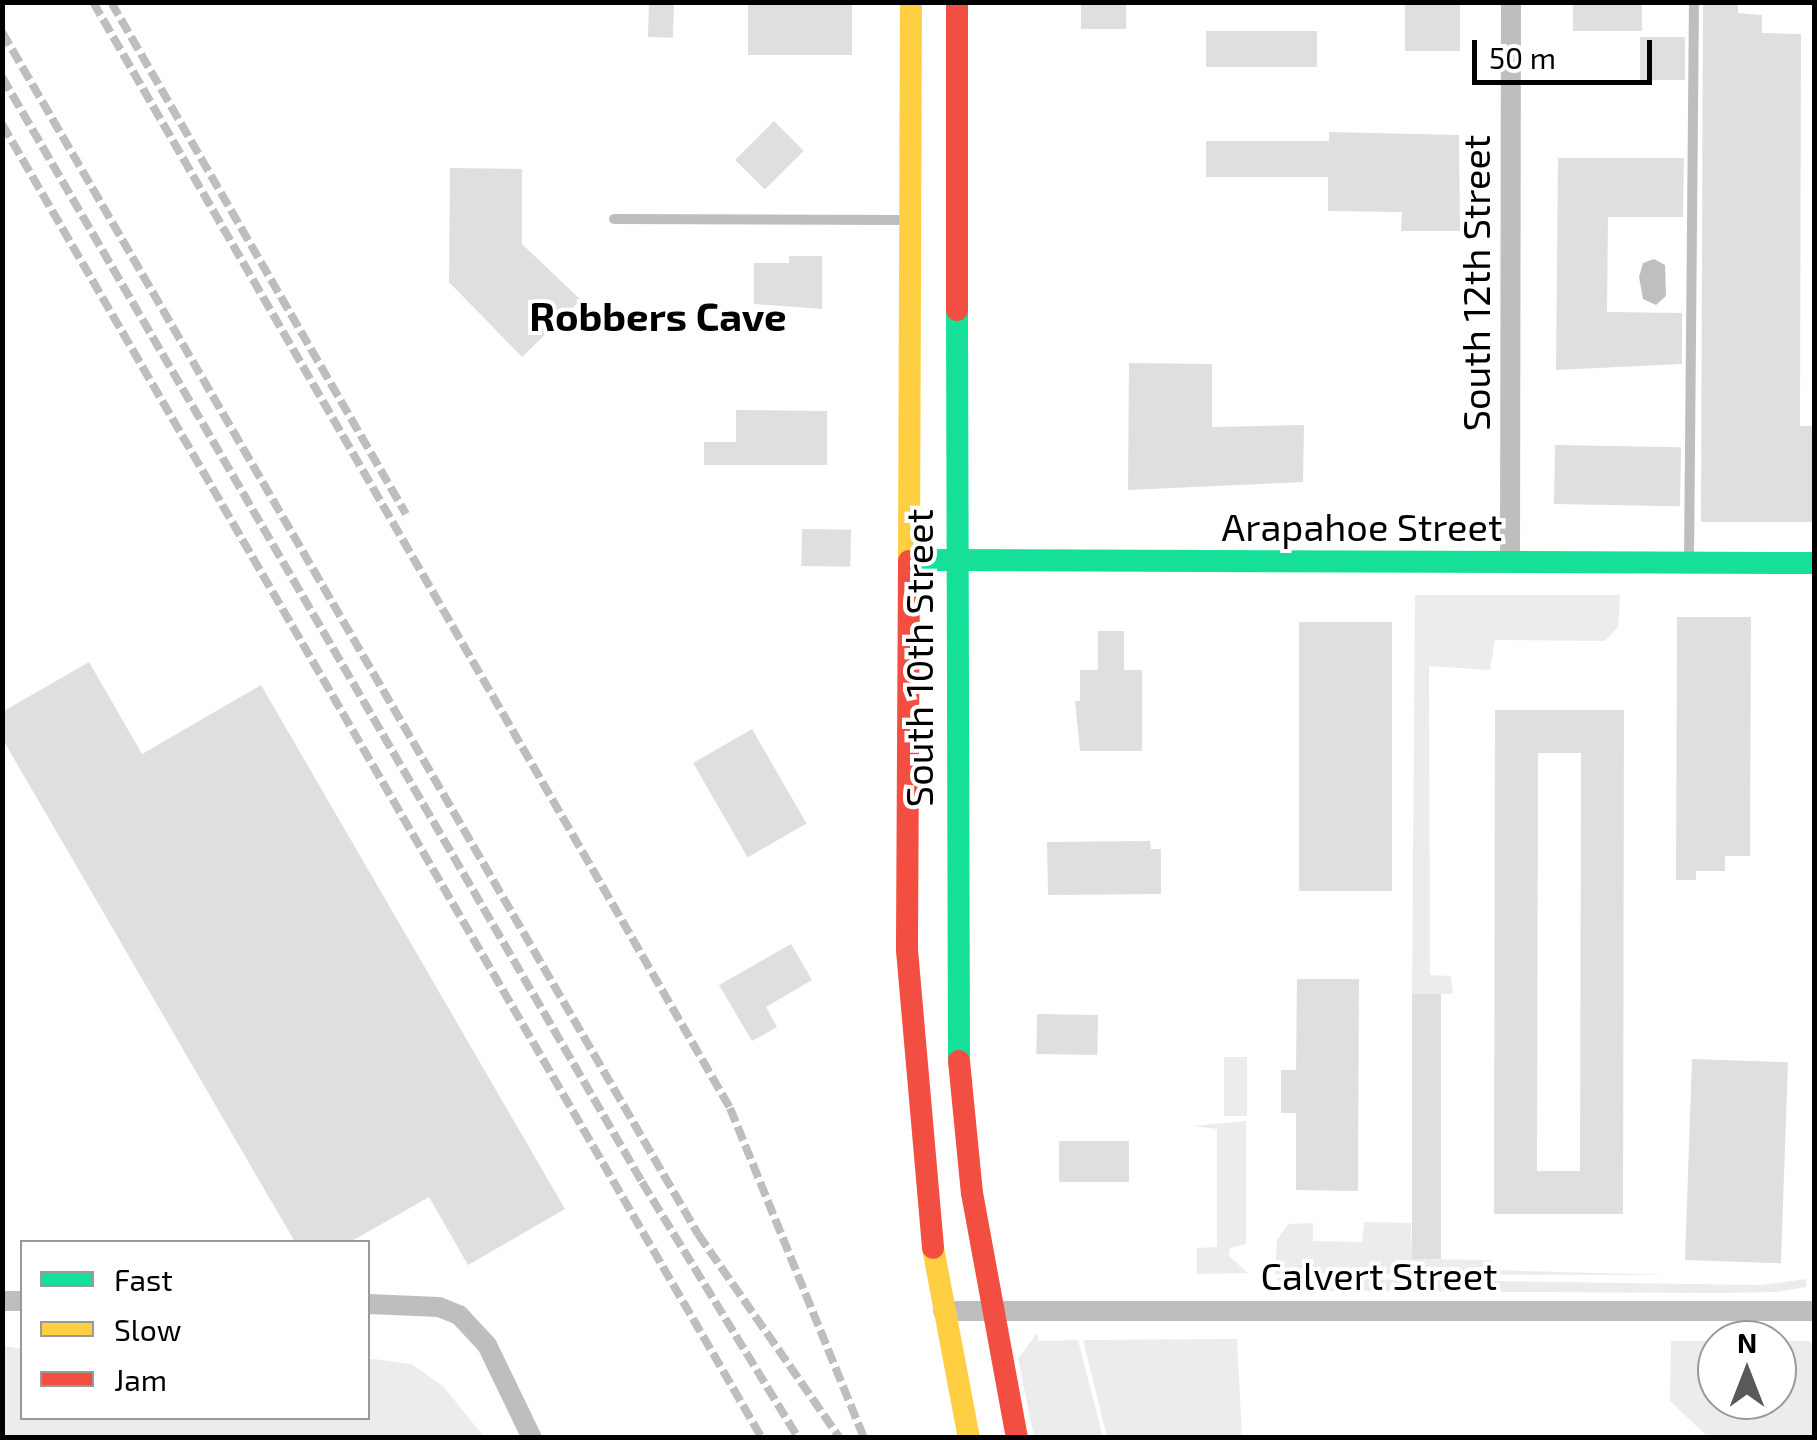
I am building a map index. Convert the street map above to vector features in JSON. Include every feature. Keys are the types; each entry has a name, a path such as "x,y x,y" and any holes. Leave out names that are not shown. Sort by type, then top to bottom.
{"main road":[{"name":"South 10th Street","path":"911,2 907,950 943,1311 969,1438"},
{"name":"South 10th Street","path":"957,2 957,1034 990,1311 1017,1438"},
{"name":"Arapahoe Street","path":"908,560 1814,562"}],"street":[{"name":"South 12th Street","path":"1510,563 1511,2"},
{"path":"370,1304 439,1308 459,1316 487,1345 532,1438"},
{"name":"Calvert Street","path":"943,1311 1814,1311"}],"lane":[{"path":"1689,562 1694,2"},
{"path":"614,219 911,220"}],"shaded area":[{"path":"1654,259 1665,265 1666,296 1656,305 1643,299 1639,277 1643,263"},
{"path":"1415,595 1620,595 1618,627 1605,641 1495,640 1490,670 1429,666 1430,975 1451,976 1453,994 1412,994"},
{"path":"1224,1057 1247,1057 1247,1116 1224,1116"},
{"path":"1246,1121 1246,1244 1230,1248 1229,1256 1248,1273 1197,1274 1197,1248 1217,1247 1217,1129 1193,1126"},
{"path":"1364,1222 1411,1223 1412,1259 1491,1260 1491,1270 1672,1275 1275,1274 1277,1240 1288,1224 1313,1223 1313,1241 1362,1242"},
{"path":"1276,1278 1760,1285 1807,1279 1806,1287 1778,1292 1718,1293 1291,1291"},
{"path":"1037,1333 1039,1341 1078,1340 1103,1437 1034,1437 1018,1359"},
{"path":"1237,1339 1242,1437 1107,1437 1083,1340"},
{"path":"1671,1341 1697,1341 1697,1420 1797,1420 1797,1341 1809,1341 1814,1348 1814,1437 1708,1437 1670,1401"},
{"path":"3,1346 20,1349 20,1420 370,1420 370,1359 374,1359 411,1364 443,1386 484,1437 3,1437"}],"building":[{"path":"748,2 852,2 852,55 748,55"},
{"path":"1081,2 1126,2 1126,29 1081,29"},
{"path":"1405,2 1460,2 1460,51 1405,51"},
{"path":"1573,2 1642,2 1642,31 1573,31"},
{"path":"649,4 674,5 673,38 648,37"},
{"path":"1703,4 1738,4 1738,13 1762,15 1762,33 1801,34 1800,426 1814,426 1814,522 1701,522"},
{"path":"1206,31 1317,31 1317,67 1206,67"},
{"path":"1640,37 1685,37 1685,80 1640,80"},
{"path":"774,121 804,151 765,190 735,160"},
{"path":"1329,132 1459,135 1460,231 1401,231 1402,212 1328,211 1328,177 1206,177 1206,141 1329,141"},
{"path":"1558,158 1684,158 1683,217 1608,217 1607,312 1682,313 1682,364 1556,370"},
{"path":"450,168 522,169 522,244 581,300 522,357 449,282"},
{"path":"789,256 822,256 822,309 754,304 754,263 789,263"},
{"path":"1129,363 1212,364 1212,427 1304,425 1303,482 1128,490"},
{"path":"736,410 827,411 827,465 704,465 704,442 736,442"},
{"path":"1555,445 1681,447 1680,506 1554,504"},
{"path":"802,529 851,530 850,567 801,566"},
{"path":"1677,617 1751,617 1750,856 1725,856 1725,871 1696,871 1696,880 1676,880"},
{"path":"1299,622 1392,622 1392,891 1299,891"},
{"path":"1098,631 1124,631 1124,670 1142,670 1142,751 1080,751 1075,701 1080,701 1080,670 1098,670"},
{"path":"89,662 142,754 261,685 565,1209 468,1265 429,1197 354,1240 294,1240 2,738 2,712"},
{"path":"1495,710 1624,710 1623,1214 1494,1214","holes":["1538,753 1581,753 1580,1171 1537,1171"]},
{"path":"752,729 807,823 748,857 693,763"},
{"path":"1150,841 1151,849 1161,849 1161,894 1048,895 1047,842"},
{"path":"791,944 812,980 766,1007 777,1027 752,1041 719,985"},
{"path":"1297,979 1359,979 1358,1191 1296,1190 1296,1113 1281,1113 1281,1070 1296,1070"},
{"path":"1412,994 1441,994 1441,1259 1412,1259"},
{"path":"1037,1014 1098,1015 1097,1055 1036,1054"},
{"path":"1692,1059 1788,1062 1781,1263 1685,1260"},
{"path":"1059,1141 1129,1141 1129,1182 1059,1182"}],"railway":[{"path":"93,2 730,1108 864,1438"},
{"path":"111,2 406,514"},
{"path":"2,32 698,1234 840,1438"},
{"path":"2,77 642,1182 798,1438"},
{"path":"2,124 762,1438"}],"traffic: fast":[{"path":"957,310 959,1061"},
{"path":"909,560 1814,563"}],"traffic: slow":[{"path":"909,561 911,2"},
{"path":"933,1248 969,1438"}],"traffic: jam":[{"path":"957,2 957,310"},
{"path":"909,561 907,950 933,1248"},
{"path":"959,1061 972,1193 1017,1438"}],"district":[{"name":"Robbers Cave","path":"658,315"}]}
